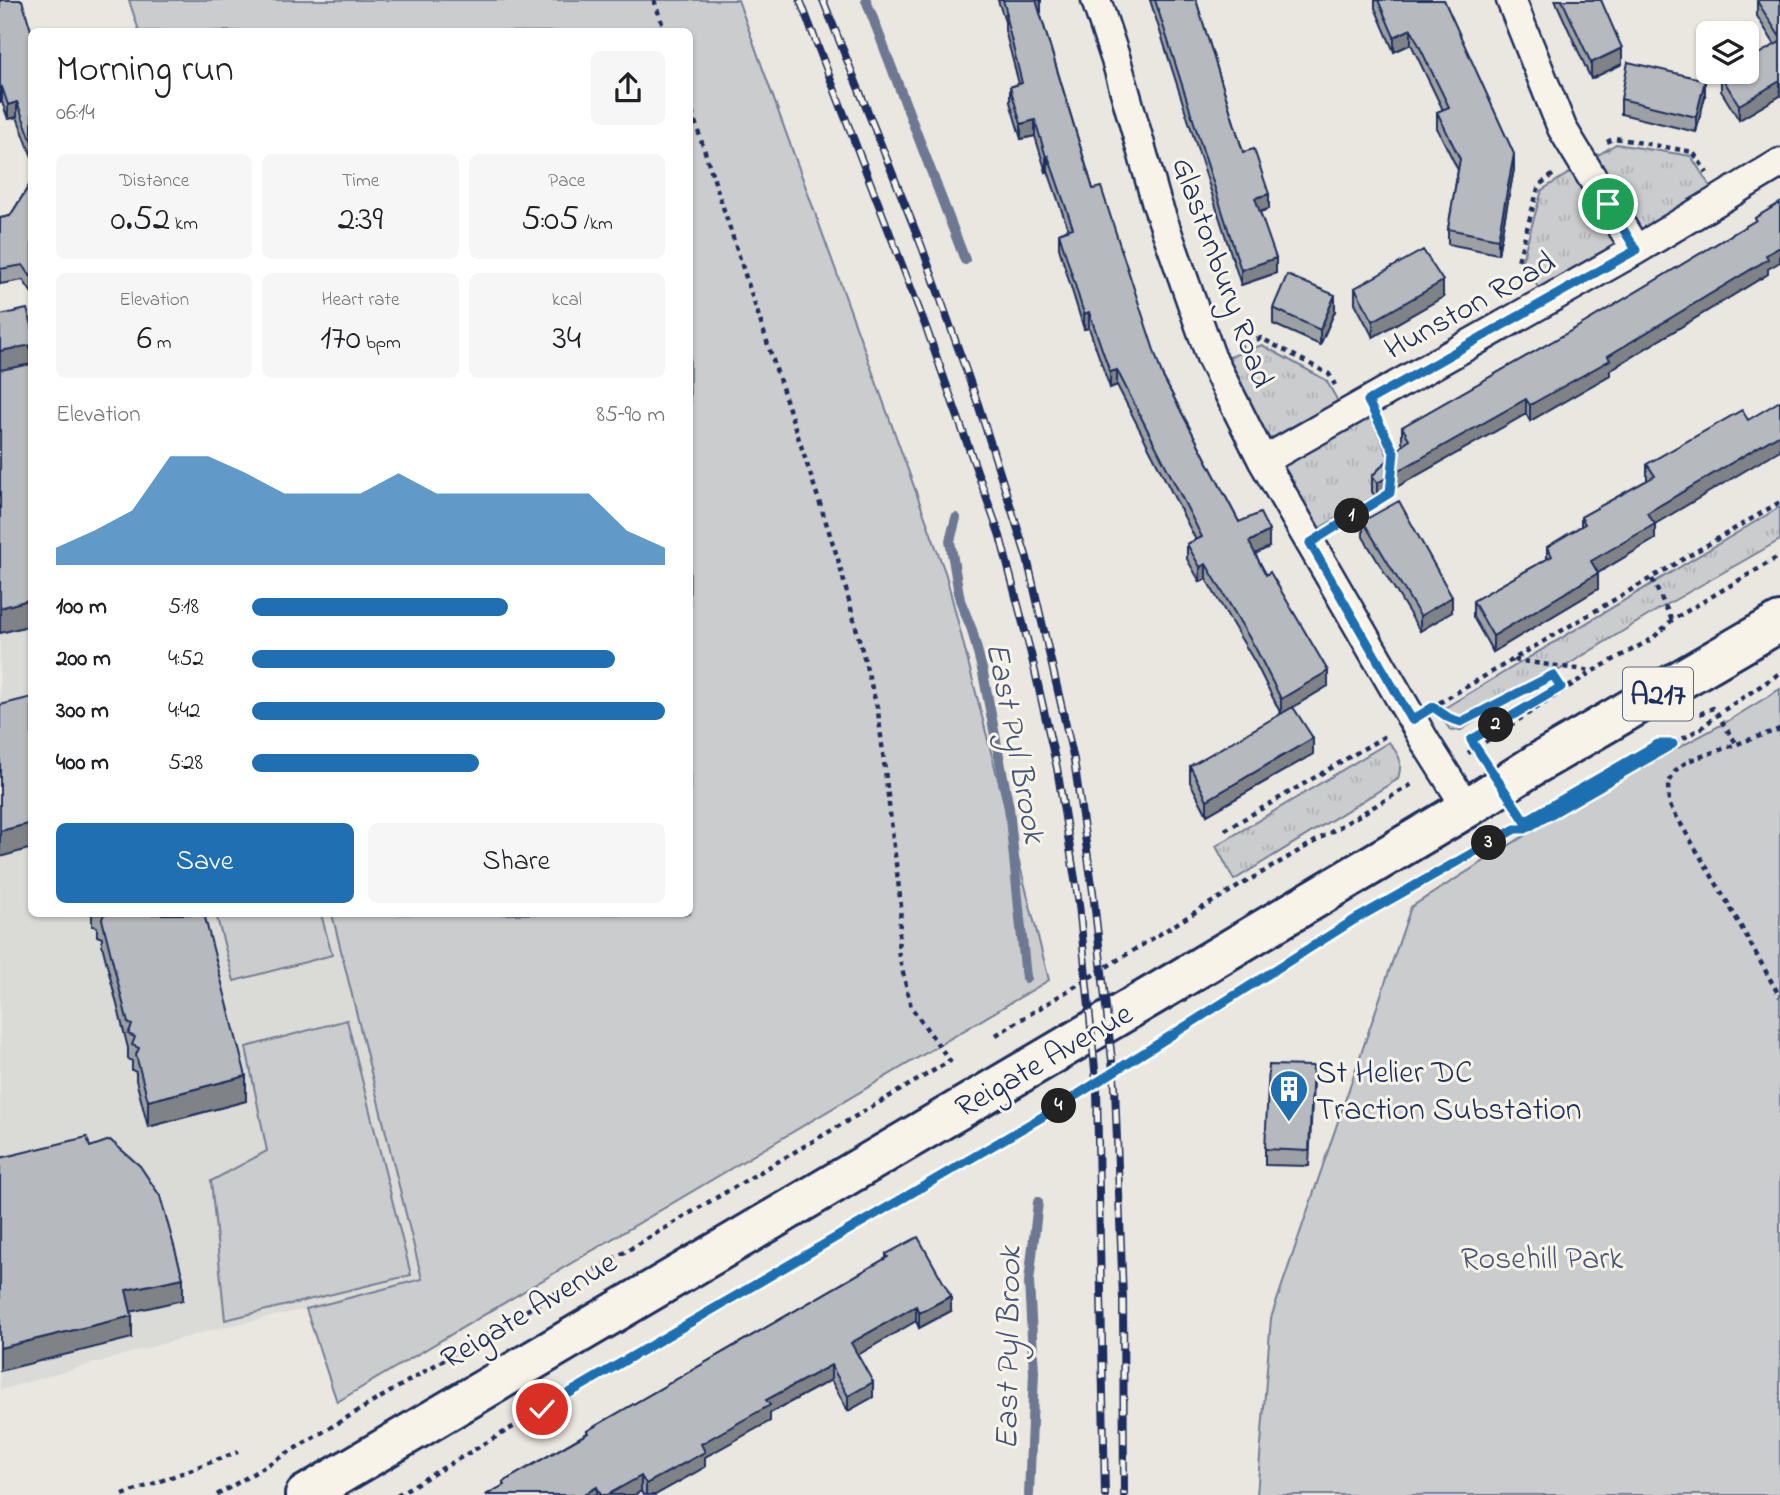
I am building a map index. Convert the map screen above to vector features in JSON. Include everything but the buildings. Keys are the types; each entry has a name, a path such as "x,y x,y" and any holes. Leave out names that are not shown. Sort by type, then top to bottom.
{"highway":[{"name":"Reigate Avenue","path":"305,1495 1780,622"}],"street":[{"name":"Glastonbury Road","path":"1096,0 1156,201 1211,357 1262,461 1412,720 1467,808"},
{"path":"1511,0 1562,128 1636,250"},
{"name":"Hunston Road","path":"1262,461 1636,250 1780,163"}],"path":[{"path":"654,0 663,28"},
{"name":"Reigate Avenue","path":"217,1495 950,1061 911,1007 898,951 901,906 878,711 838,559 693,115"},
{"path":"1211,357 1261,338 1329,374 1359,406 1394,452 1392,466"},
{"path":"1310,543 1390,493 1391,479"},
{"path":"1673,744 1658,744 1525,821 1471,740 1561,687 1553,675 1461,722 1449,718 1433,707 1780,502"},
{"path":"1475,749 1593,671 1652,639 1671,620 1780,556"},
{"path":"1652,579 1671,620"},
{"path":"1513,660 1593,671"},
{"path":"1388,901 1515,829 1525,829 1703,727 1780,673"},
{"path":"1691,709 1699,714 1713,708 1736,743"},
{"path":"1224,831 1412,720"},
{"path":"1780,729 1688,761 1676,770 1668,784 1670,804 1730,905 1780,998"},
{"path":"996,1035 1219,898 1404,789"},
{"name":"Reigate Avenue","path":"397,1495 1042,1117 1331,935"},
{"path":"123,1495 239,1452"}],"shaded area":[{"path":"28,325 28,917 333,917 422,1279 211,1330 0,1390 0,333"}],"green space":[{"path":"129,0 738,0 946,575 1049,980 337,1402 306,1309 422,1279 333,917 693,917 693,28 138,28"},
{"path":"1616,144 1691,156 1716,196 1543,296 1522,260 1542,190"},
{"path":"1262,345 1326,380 1349,421 1368,412 1388,456 1384,490 1311,533 1221,360"},
{"path":"1780,507 1780,540 1659,609 1461,730 1451,731 1438,712"},
{"name":"Rosehill Park","path":"1780,689 1780,1495 1257,1495 1271,1318 1411,907 1583,799 1723,724"},
{"path":"1389,742 1400,759 1398,779 1234,880 1216,846"},
{"path":"217,917 322,917 332,955 234,981"},
{"path":"347,1020 411,1275 225,1320 211,1181 267,1151 246,1047"}],"waterway":[{"name":"East Pyl Brook","path":"866,0 965,260"},
{"name":"East Pyl Brook","path":"956,518 950,541 960,600 972,630 983,673 1009,808 1026,978"},
{"name":"East Pyl Brook","path":"1029,1495 1034,1372 1029,1282 1038,1202"}],"railway":[{"path":"800,0 927,330 1000,536 1057,768 1079,904 1097,1090 1105,1495"},
{"path":"823,0 922,247 978,404 1027,558 1074,760 1093,892 1115,1087 1123,1299 1124,1495"}],"place":[{"name":"St Helier DC Traction Substation","path":"1289,1123"}],"route":[{"path":"542,1409 1042,1117 1354,920 1515,829 1525,829 1673,744 1658,744 1525,821 1471,740 1561,687 1553,675 1461,722 1449,718 1433,707 1412,720 1310,543 1390,493 1394,452 1368,401 1636,250 1608,204"}]}
